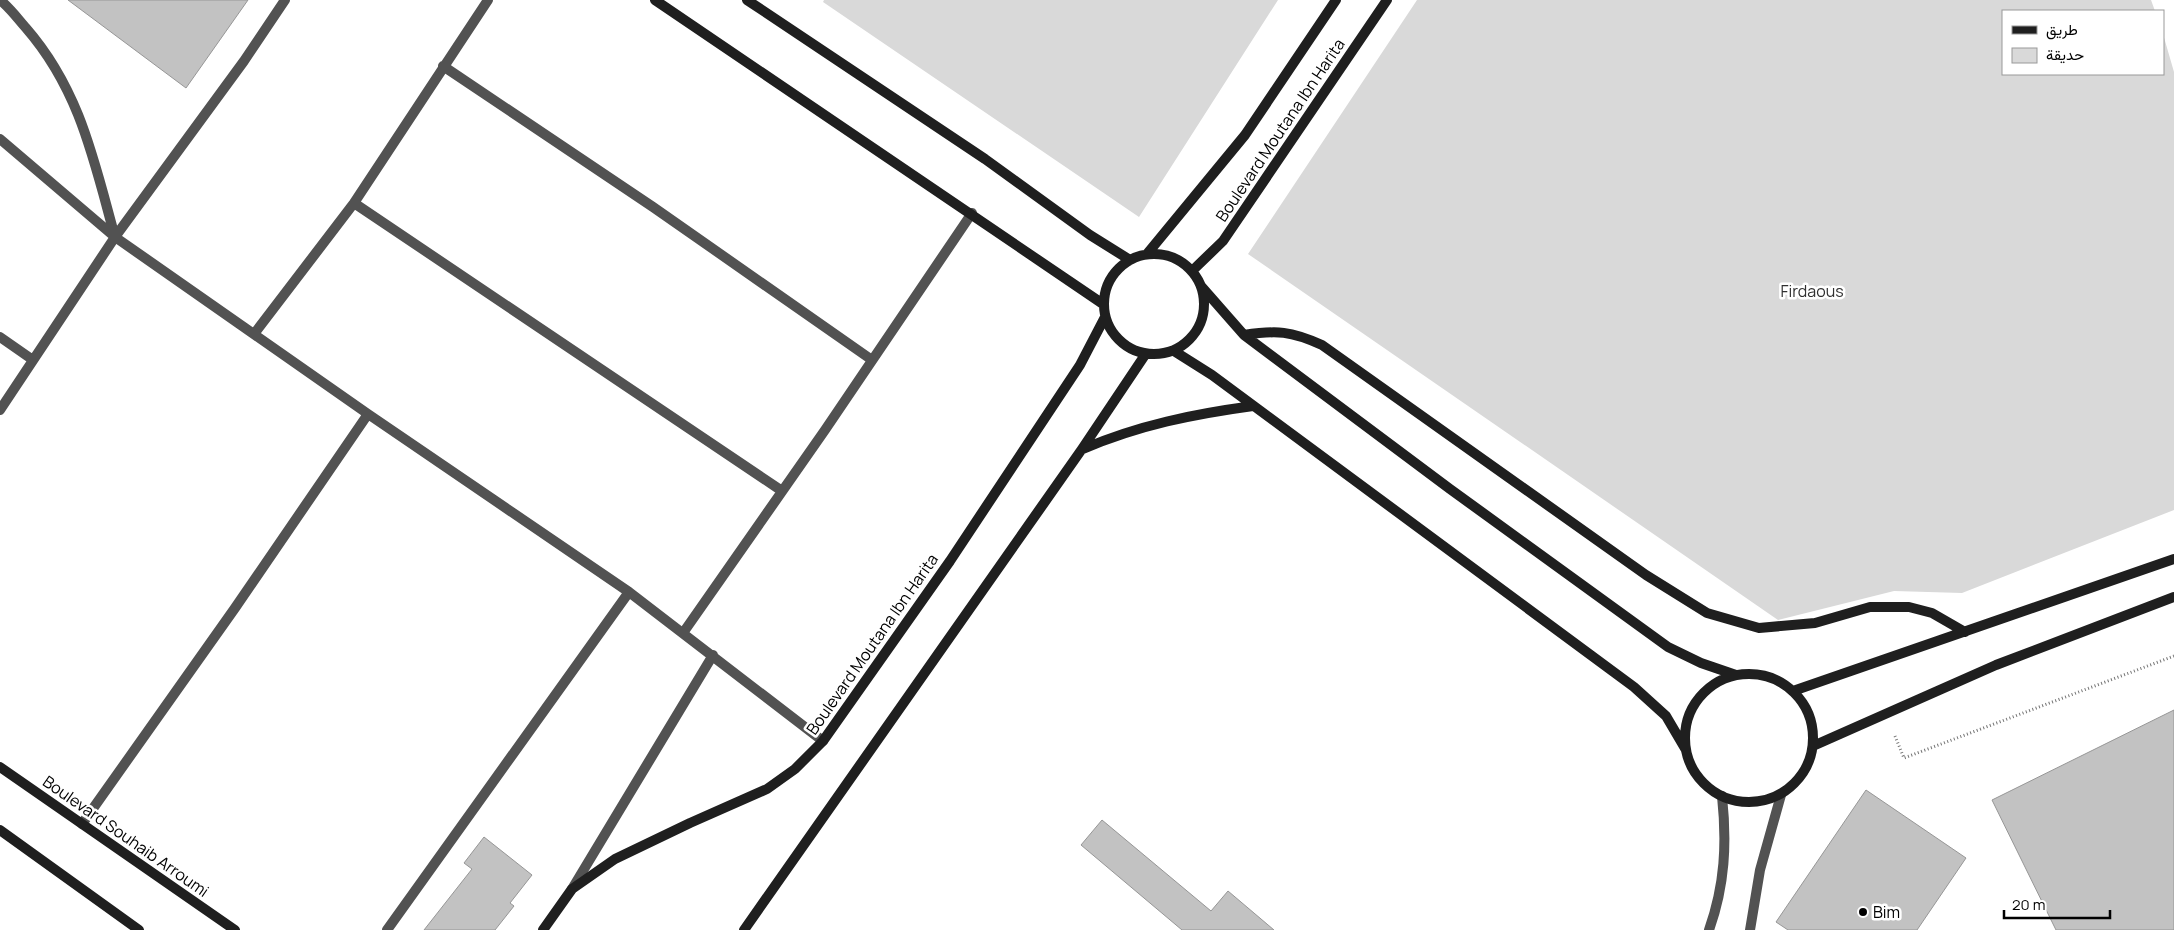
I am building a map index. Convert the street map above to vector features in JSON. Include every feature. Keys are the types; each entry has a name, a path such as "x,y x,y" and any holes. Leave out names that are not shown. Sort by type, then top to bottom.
{"street":[{"path":"0,0 37,41 66,88 86,132 115,237"},
{"path":"0,410 115,237 244,61 285,0"},
{"path":"254,334 354,203 488,0"},
{"path":"655,0 972,213 1103,304"},
{"path":"747,0 985,159 1090,235 1130,260"},
{"name":"Boulevard Moutana Ibn Harita","path":"1147,254 1245,135 1336,0"},
{"name":"Boulevard Moutana Ibn Harita","path":"1192,271 1223,241 1387,0"},
{"path":"443,66 653,207 872,360"},
{"path":"0,139 115,237 368,414 629,592 823,741"},
{"path":"354,203 782,491"},
{"path":"683,633 972,213"},
{"path":"1201,286 1205,303 1202,320 1196,333 1186,344 1174,352 1160,355 1145,355 1131,350 1111,330 1105,318 1103,304 1106,286 1116,271 1130,260 1147,254 1164,254 1180,261 1192,271 1201,286 1244,335 1450,489 1668,647 1701,663 1736,675"},
{"name":"Boulevard Moutana Ibn Harita","path":"572,888 615,859 690,822 767,789 796,769 823,741 955,553 1080,365 1105,318"},
{"path":"1244,335 1272,331 1298,334 1322,345 1646,575 1707,613 1759,628 1815,623 1870,607 1909,607 1932,614 1965,632"},
{"path":"0,337 33,360"},
{"path":"1174,352 1212,375 1634,687 1666,716 1686,750 1693,770 1706,785 1722,796 1742,802 1762,801 1781,794 1797,782 1808,765 1813,746 1812,725 1805,706 1792,691 1776,679 1756,674 1736,675 1718,682 1702,694 1691,711 1685,730 1686,750"},
{"path":"744,930 1082,450 1145,355"},
{"path":"1082,450 1118,434 1155,423 1201,413 1253,406"},
{"path":"82,824 235,608 368,414"},
{"path":"1792,691 2174,559"},
{"path":"387,930 629,592"},
{"path":"1813,746 1996,665 2174,597"},
{"name":"Boulevard Moutana Ibn Harita","path":"543,930 572,888 713,655"},
{"name":"Boulevard Souhaib Arroumi","path":"0,767 236,930"},
{"path":"1750,930 1760,870 1781,794"},
{"path":"1710,930 1722,886 1726,831 1722,796"},
{"path":"0,830 138,930"}],"path":[{"path":"1885,713 1904,758 2174,656"}],"green space":[{"path":"824,0 1278,0 1139,217 823,2"},
{"name":"Firdaous","path":"1417,0 2151,0 2155,10 2002,10 2002,75 2164,75 2164,37 2174,72 2174,510 1962,593 1894,591 1778,620 1248,254"}],"building":[{"path":"68,0 248,0 186,88"},
{"path":"2174,710 2174,930 2056,930 1992,800"},
{"path":"1866,790 1966,858 1917,930 1788,930 1776,922"},
{"path":"1102,820 1211,911 1228,891 1274,930 1182,930 1081,845"},
{"path":"484,837 532,875 510,903 514,906 495,930 424,930 472,869 464,863"}],"place":[{"name":"Bim","path":"1863,912"}]}
